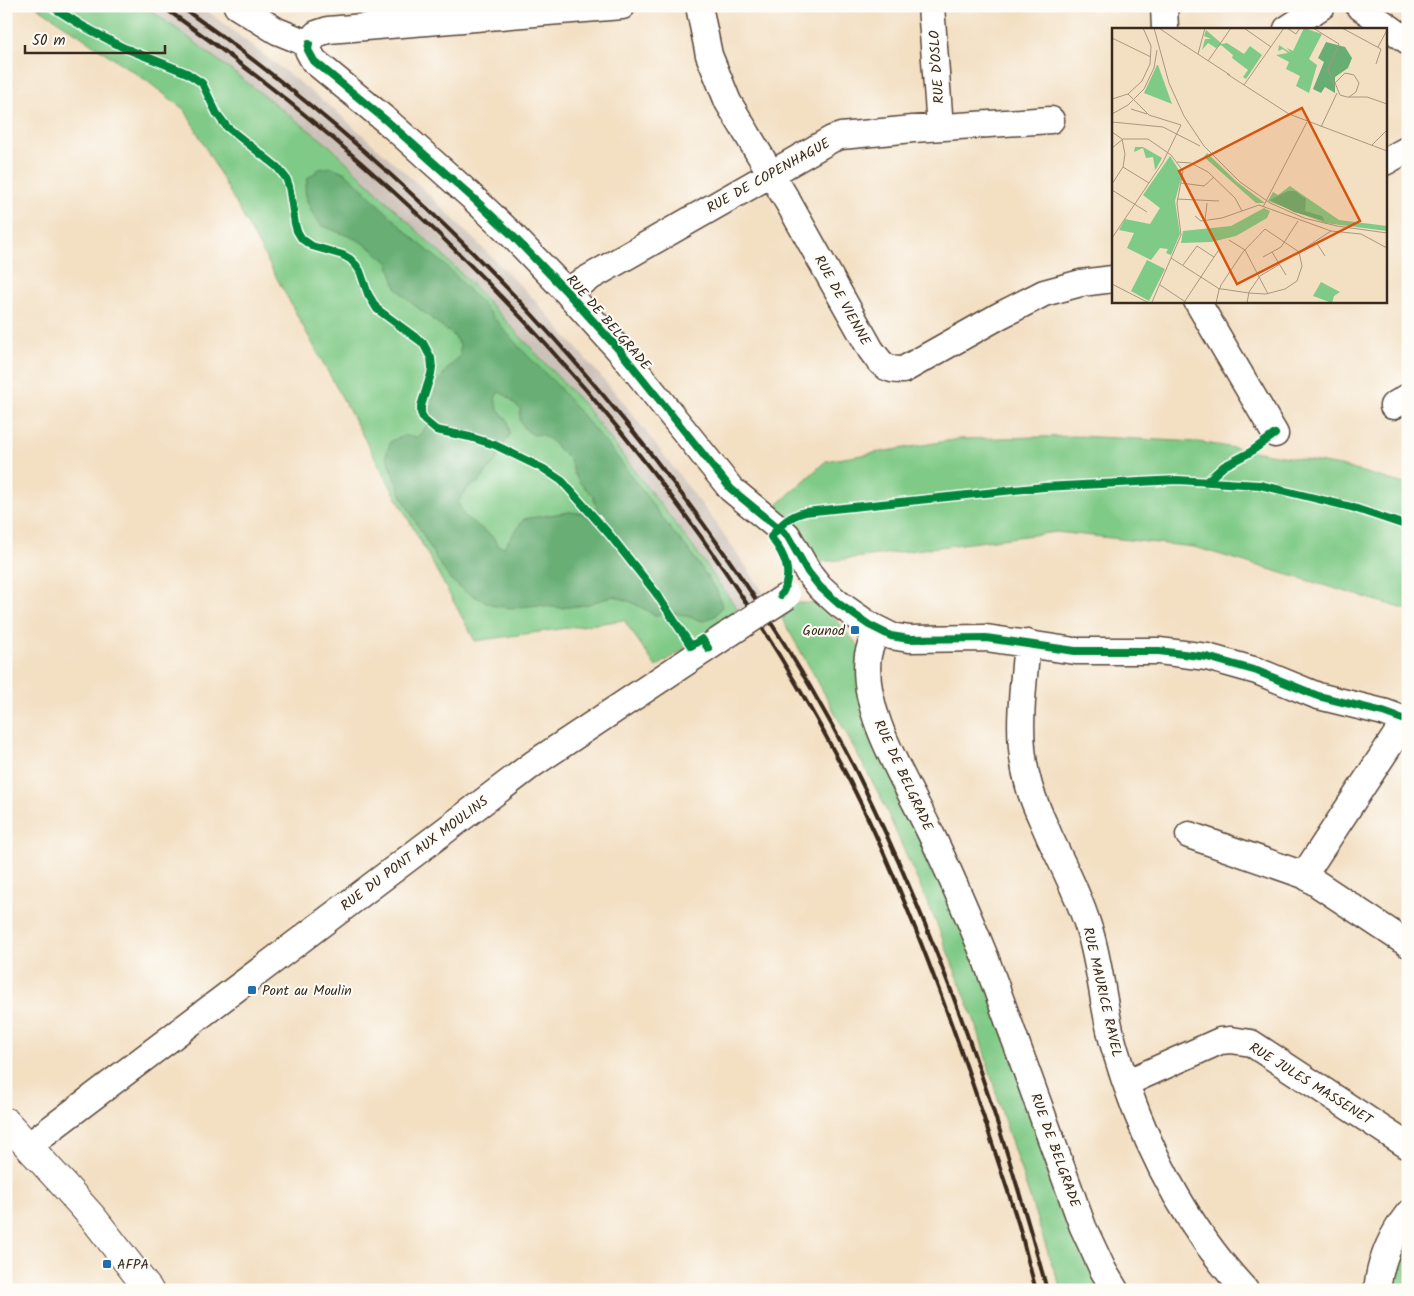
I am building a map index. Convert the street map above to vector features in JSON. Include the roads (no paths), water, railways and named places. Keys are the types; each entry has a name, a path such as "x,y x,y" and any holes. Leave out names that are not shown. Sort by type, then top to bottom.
{"main road":[{"path":"6,1122 94,1219 149,1290"}],"street":[{"path":"237,6 277,31 309,44 316,34 328,30 492,12 622,6"},
{"name":"RUE DE VIENNE","path":"699,6 709,55 736,116 872,350 880,362 890,369 903,370 1044,293 1081,282 1112,279"},
{"name":"RUE D'OSLO","path":"931,6 940,127"},
{"path":"1164,6 1166,28"},
{"path":"1289,28 1322,6"},
{"path":"1359,6 1408,41"},
{"name":"RUE DE BELGRADE","path":"309,44 308,50 314,61 388,122 511,234 566,291 634,367 724,480 749,504 787,535 813,579 838,604 876,629 869,653 869,687 880,728 967,913 1083,1227 1100,1264 1115,1290"},
{"name":"RUE DE COPENHAGUE","path":"566,291 770,173 841,136 1051,120"},
{"path":"1386,161 1408,149"},
{"path":"1198,302 1275,434"},
{"name":"RUE DU PONT AUX MOULINS","path":"28,1146 532,764 813,579"},
{"path":"876,629 891,636 909,639 986,638 1083,651 1159,651 1207,657 1258,671 1318,696 1407,720 1304,875"},
{"name":"RUE MAURICE RAVEL","path":"1027,643 1021,726 1025,771 1034,801 1087,922 1098,961 1110,1030 1126,1083 1152,1150 1185,1209 1210,1246 1245,1290"},
{"path":"1189,835 1304,875 1408,944"},
{"name":"RUE JULES MASSENET","path":"1126,1083 1220,1041 1231,1040 1251,1043 1408,1146"},
{"path":"1377,1290 1380,1272 1389,1244 1408,1214"}],"railway":[{"path":"162,6 266,84 365,167 460,255 550,349 634,448 712,552 783,661 846,774 889,864 926,956 971,1078 1016,1215 1036,1290"},
{"path":"180,6 258,63 333,124 405,188 475,255 605,397 665,472 741,577 794,660 843,746 915,900 965,1028 1009,1158 1047,1290"}],"place":[{"name":"Gounod","path":"855,630"},
{"name":"Pont au Moulin","path":"252,990"},
{"name":"AFPA","path":"107,1264"}]}
